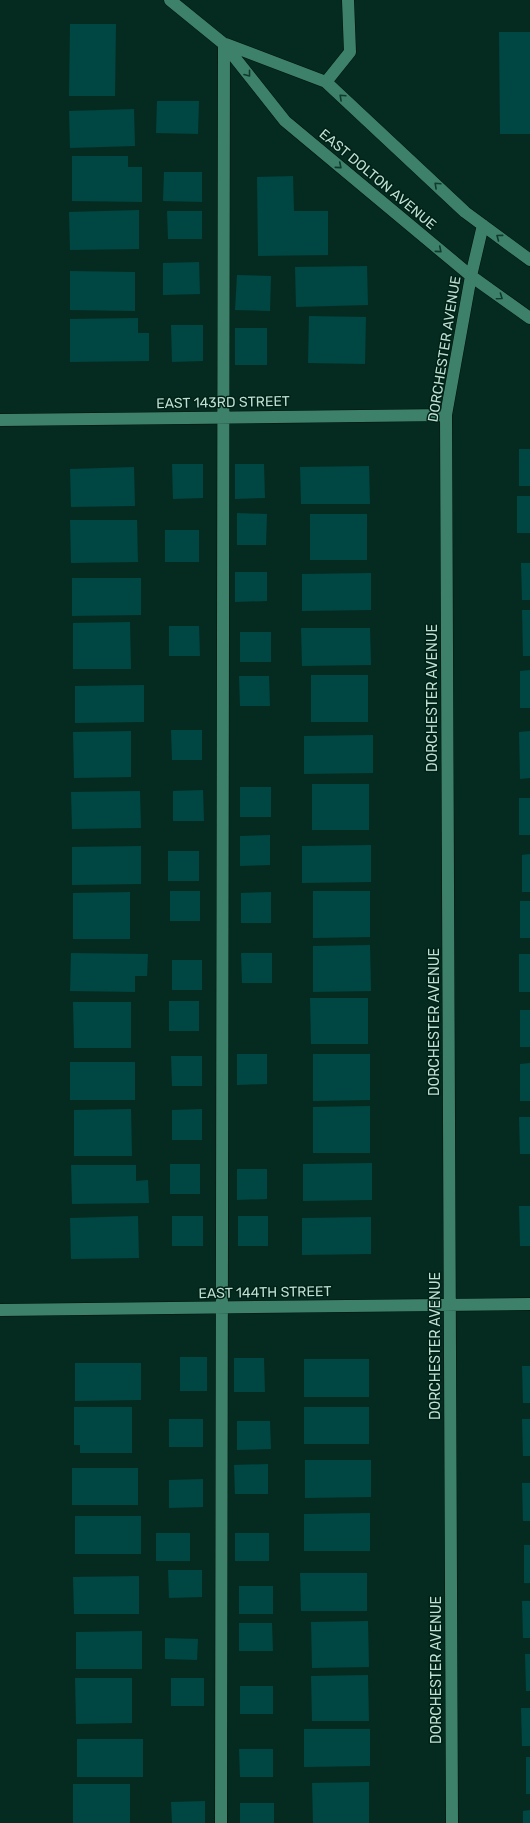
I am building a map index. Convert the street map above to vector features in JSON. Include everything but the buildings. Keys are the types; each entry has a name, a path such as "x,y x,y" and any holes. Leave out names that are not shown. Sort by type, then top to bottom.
{"street":[{"name":"EAST DOLTON AVENUE","path":"170,0 224,44 285,121 471,276 530,318"},
{"path":"326,82 350,52 348,0"},
{"name":"EAST DOLTON AVENUE","path":"224,44 326,82 465,212 530,260"},
{"path":"220,1823 224,44"},
{"name":"DORCHESTER AVENUE","path":"452,1823 446,415 471,276 483,225"},
{"name":"EAST 143RD STREET","path":"0,420 446,415"},
{"name":"EAST 144TH STREET","path":"0,1310 530,1304"}]}
